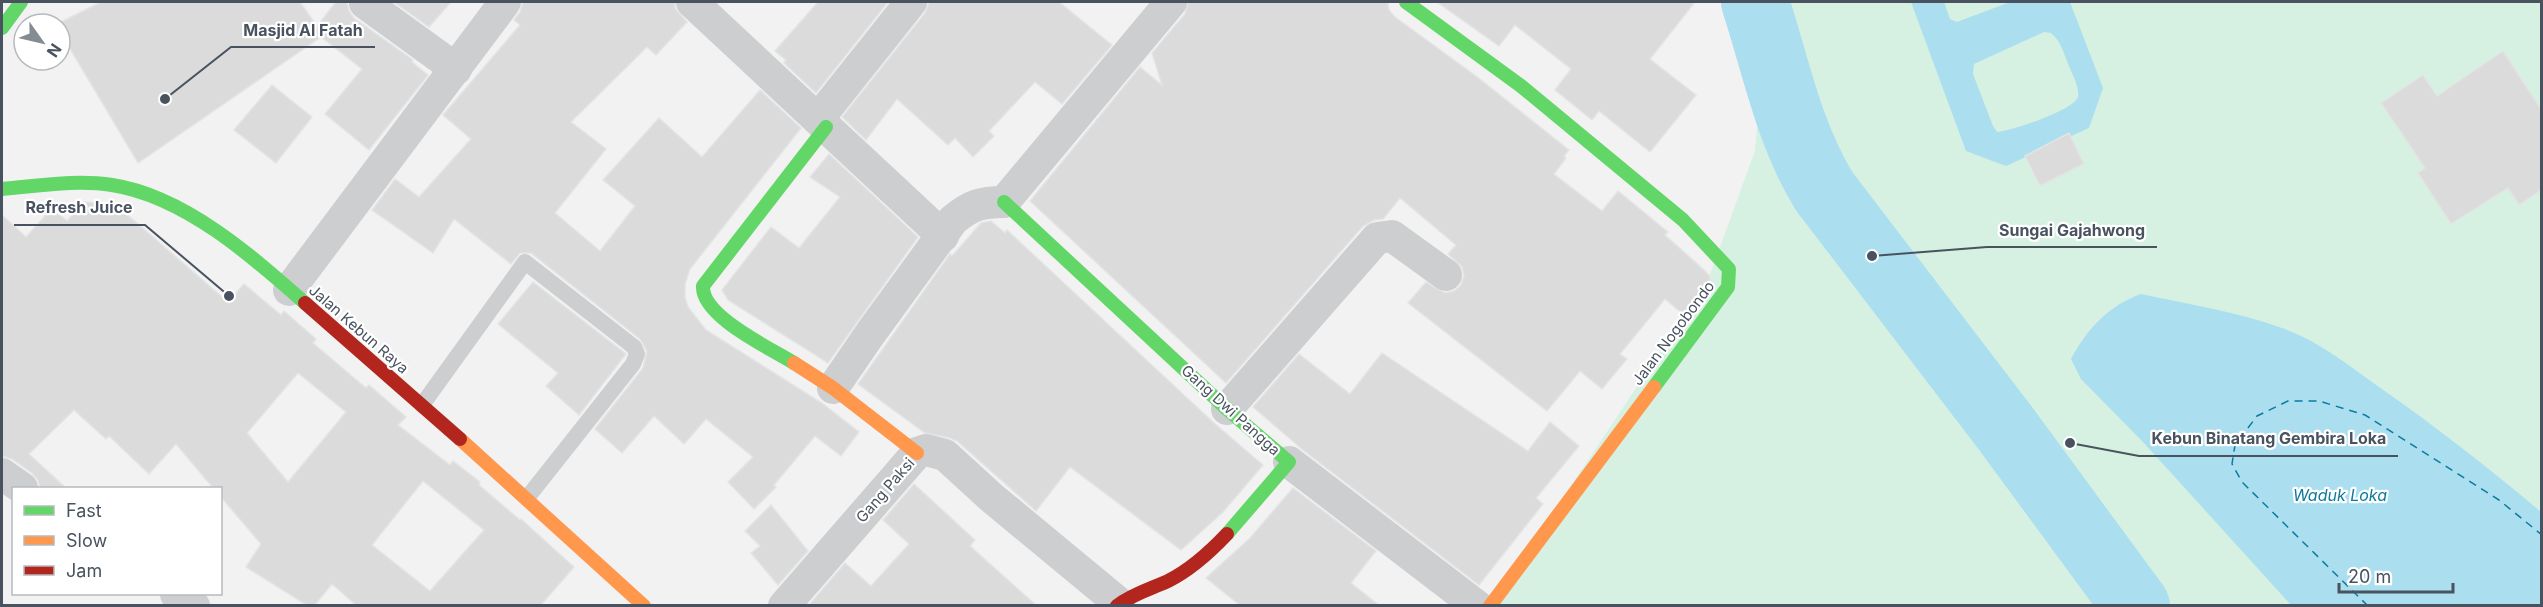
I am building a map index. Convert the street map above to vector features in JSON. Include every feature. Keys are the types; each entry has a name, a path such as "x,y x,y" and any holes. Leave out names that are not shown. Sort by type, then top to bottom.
{"street":[{"path":"2,28 21,2"},
{"path":"289,290 505,2"},
{"path":"692,2 943,236"},
{"path":"822,123 911,2"},
{"path":"833,388 953,220 965,210 983,202 1004,202 1171,2"},
{"name":"Jalan Nogobondo","path":"1406,2 1521,86 1674,213 1729,269 1728,287 1490,606"},
{"path":"366,3 456,69"},
{"name":"Gang Paksi","path":"784,606 917,453 833,388 716,314 709,307 702,290 705,281 822,123"},
{"path":"11,173 29,188"},
{"name":"Jalan Kebun Raya","path":"2,189 99,184 122,187 170,205 228,240 422,405 644,606"},
{"name":"Gang Dwi Pangga","path":"917,453 926,450 945,455 1001,506 1118,604 1175,577 1222,540 1241,522 1289,462 1227,409 1004,202"},
{"path":"1227,409 1377,238 1392,236 1446,275"},
{"path":"1289,462 1477,606"},
{"path":"2,474 19,487"},
{"path":"178,595 194,606"}],"lane":[{"path":"422,405 525,262 634,347 637,354 633,364 527,498"}],"green space":[{"path":"1767,2 2541,2 2541,605 1491,606 1708,280 1755,151"}],"water":[{"path":"1911,2 1944,2 1950,19 1957,22 2010,2 2070,2 2103,88 2089,128 2006,166 1966,151","holes":["2044,32 2051,33 2064,52 2077,85 2078,97 2055,114 1997,132 1973,74 1974,64"]},
{"name":"Waduk Loka","path":"2141,294 2230,313 2296,333 2344,362 2502,479 2541,512 2541,605 2291,605 2143,442 2081,379 2071,359 2084,337 2100,319 2119,305"}],"building":[{"path":"101,2 300,2 317,26 336,2 347,2 354,18 413,60 412,62 428,75 369,150 325,114 362,69 321,37 138,163 72,52 72,16"},
{"path":"394,2 451,2 429,27"},
{"path":"523,2 675,2 675,8 687,22 656,55 647,47 571,122 606,149 555,213 600,251 635,206 603,180 659,118 702,157 760,90 801,128 690,269 685,284 688,307 706,330 822,403 859,432 841,456 815,436 774,485 776,487 754,509 728,482 753,457 706,419 684,444 654,416 622,453 595,429 643,368 647,351 640,339 531,253 520,253 511,264 454,219 433,253 372,210 395,179 419,197 471,139 443,115 520,25 514,20"},
{"path":"818,2 888,2 816,93 784,63 786,60 775,51"},
{"path":"929,2 1059,2 1112,45 1062,104 1035,82 989,131 994,136 973,157 955,138 948,145 897,99 866,140 842,117 925,13"},
{"path":"1188,2 1388,2 1389,10 1395,17 1476,76 1569,150 1554,174 1602,211 1618,191 1668,232 1665,235 1710,276 1710,280 1684,315 1665,299 1620,354 1627,359 1602,389 1580,371 1547,411 1408,303 1426,282 1445,293 1454,291 1460,286 1464,276 1462,267 1448,254 1456,245 1400,198 1383,219 1374,220 1363,226 1226,383 1030,201 1140,67 1162,85 1152,53 1185,14"},
{"path":"1437,2 1695,2 1650,59 1696,95 1650,152 1599,111 1592,120 1555,90 1571,69 1515,25 1499,46"},
{"path":"2503,51 2541,109 2541,190 2519,205 2508,188 2451,224 2418,173 2425,168 2381,103 2423,75 2437,96"},
{"path":"272,85 312,117 276,163 234,130"},
{"path":"2069,133 2084,164 2040,186 2025,156"},
{"path":"829,154 918,237 828,363 728,300 722,290 771,227 799,248 840,197 810,177"},
{"path":"84,202 115,204 228,302 244,284 281,315 284,311 316,339 313,343 366,388 369,385 406,417 398,425 450,465 453,461 480,482 479,485 574,567 540,606 357,606 332,584 314,606 308,606 246,567 261,544 222,498 222,487 212,487 176,444 149,474 109,436 106,439 74,410 29,454 65,487 40,487 38,480 32,473 12,459 2,456 2,215 26,237 52,208 67,221","holes":["298,373 346,412 288,482 247,433","423,481 484,530 430,591 372,545"]},
{"path":"991,221 1005,233 1007,230 1214,423 1263,465 1223,512 1181,550 1070,467 1036,511 957,441 925,433 858,384 950,254 952,256 981,223"},
{"path":"533,282 626,354 579,415 546,386 558,373 498,324"},
{"path":"1382,353 1528,451 1550,422 1579,446 1536,498 1543,504 1479,585 1303,450 1253,407 1299,354 1350,394"},
{"path":"914,484 975,540 970,546 1037,606 808,606 845,563 871,586 909,544 883,520"},
{"path":"1293,488 1376,551 1351,583 1380,606 1241,606 1206,578 1250,538"},
{"path":"771,505 808,551 778,585 751,553 760,546 745,531"}],"waterway":[{"path":"1755,2 1792,122 1801,146 1824,191 2006,429 2136,606"}],"ferry route":[{"path":"2368,606 2242,482 2232,464 2235,445 2257,416 2288,401 2319,401 2365,415 2499,500 2542,535"}],"traffic: fast":[{"path":"2,28 21,2"},
{"path":"1406,2 1521,86 1683,220 1729,269 1728,287 1654,387"},
{"path":"794,363 725,320 713,309 705,297 703,286 826,127"},
{"path":"2,189 98,183 139,191 165,201 216,231 263,266 305,303"},
{"path":"1004,202 1227,409 1289,462 1227,534"}],"traffic: slow":[{"path":"794,363 833,388 917,453"},
{"path":"1490,606 1654,387"},
{"path":"460,439 644,606"}],"traffic: jam":[{"path":"305,303 460,439"},
{"path":"1117,606 1184,572 1227,534"}],"place":[{"name":"Masjid Al Fatah","path":"165,99"},
{"name":"Sungai Gajahwong","path":"1872,256"},
{"name":"Refresh Juice","path":"229,296"},
{"name":"Kebun Binatang Gembira Loka","path":"2070,443"}]}
